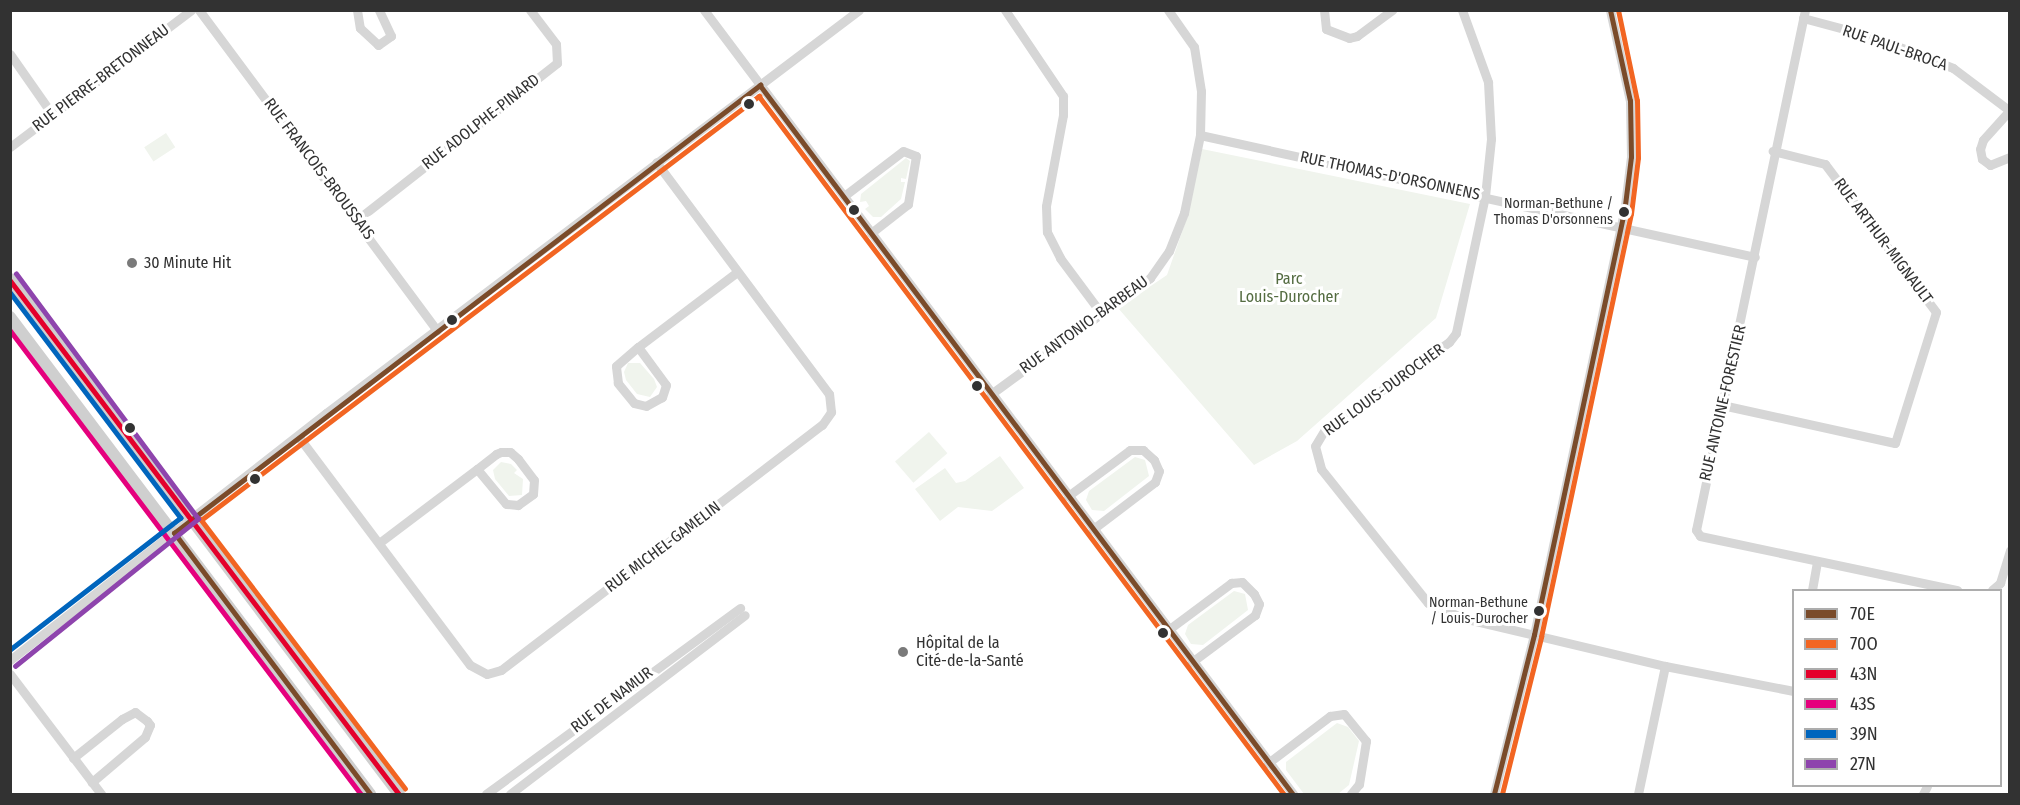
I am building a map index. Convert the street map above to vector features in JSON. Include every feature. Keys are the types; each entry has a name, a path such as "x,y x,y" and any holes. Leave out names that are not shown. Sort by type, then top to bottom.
{"street":[{"name":"RUE PIERRE-BRETONNEAU","path":"10,147 191,10"},
{"name":"RUE FRANCOIS-BROUSSAIS","path":"199,10 358,219 437,330"},
{"path":"357,10 360,28 378,45 391,36 379,10"},
{"name":"RUE ADOLPHE-PINARD","path":"358,219 557,63 556,44 530,10"},
{"path":"704,10 1293,795"},
{"path":"10,660 298,436 859,10"},
{"path":"1005,10 1063,96 1063,115 1046,207 1047,232 1060,258 1101,313"},
{"name":"RUE ANTONIO-BARBEAU","path":"991,394 1150,278 1169,251 1184,213 1200,135 1201,91 1194,47 1168,10"},
{"path":"1324,10 1326,29 1349,38 1357,36 1392,10"},
{"name":"RUE LOUIS-DUROCHER","path":"1462,10 1488,82 1491,139 1485,196 1456,333 1449,342 1323,431 1315,446 1315,456 1321,469 1428,603 1463,618 1665,666 1792,688"},
{"path":"1494,795 1534,635 1621,229 1631,157 1630,101 1610,10"},
{"name":"RUE PAUL-BROCA","path":"1804,14 1874,37 1953,68 2009,111 1983,140 1980,149 1982,159 1990,165 2010,157"},
{"name":"RUE ANTOINE-FORESTIER","path":"1804,14 1773,151 1755,257 1696,530 1700,536 1948,589"},
{"path":"10,54 52,114"},
{"name":"RUE THOMAS-D'ORSONNENS","path":"1200,135 1755,257"},
{"name":"RUE ARTHUR-MIGNAULT","path":"1722,405 1895,442 1936,312 1826,164 1773,151"},
{"path":"844,196 903,152 916,156 908,204 871,233"},
{"name":"RUE MICHEL-GAMELIN","path":"298,436 473,668 487,674 501,670 828,419 832,405 829,394 656,162"},
{"path":"638,346 666,385 662,397 646,406 632,400 614,374 618,364 638,346 737,272"},
{"path":"10,279 399,795"},
{"path":"10,317 370,795"},
{"path":"1068,496 1130,450 1143,450 1150,455 1159,471 1155,482 1093,529"},
{"path":"379,543 477,469 499,453 510,452 534,480 534,491 521,504 509,505 477,469"},
{"path":"1994,589 2000,583 2010,551"},
{"path":"1812,589 1817,562"},
{"path":"1168,630 1231,583 1242,582 1254,594 1259,604 1255,615 1192,662"},
{"name":"RUE DE NAMUR","path":"486,795 742,611 510,795"},
{"path":"1638,795 1665,666"},
{"path":"10,674 101,795"},
{"path":"73,758 122,718 135,712 147,721 150,726 145,737 92,782"},
{"path":"1268,763 1330,717 1344,714 1362,732 1367,745 1359,784 1351,795"}],"green space":[{"path":"166,133 175,147 153,161 144,147"},
{"name":"Parc Louis-Durocher","path":"1202,149 1470,204 1436,318 1297,441 1254,465 1118,308 1167,275 1188,215"},
{"path":"906,158 910,161 906,179 901,178 901,182 905,182 901,199 881,217 873,217 865,209 869,206 866,201 860,202 861,194"},
{"path":"628,363 640,363 654,379 657,387 650,397 637,394 626,380 624,372"},
{"path":"929,432 947,453 913,483 895,462"},
{"path":"1000,456 1024,488 992,511 958,507 940,521 915,489 945,468 956,483 965,481"},
{"path":"1135,457 1145,460 1149,476 1104,511 1092,510 1086,500 1089,491"},
{"path":"501,462 511,464 517,470 514,473 523,479 522,495 509,496 495,479 493,470"},
{"path":"1234,591 1245,594 1248,610 1203,645 1191,644 1185,634 1188,625"},
{"path":"1337,723 1348,727 1359,741 1349,785 1338,794 1304,794 1286,770 1286,762"}],"transit line":[{"name":"70E","path":"1494,794 1534,635 1624,213 1631,157 1630,101 1610,10"},
{"name":"70O","path":"1502,794 1541,637 1631,214 1638,158 1637,101 1618,10"},
{"name":"70E","path":"370,794 174,533 760,85 1293,794"},
{"name":"70O","path":"405,789 201,520 759,96 1284,794"},
{"name":"27N","path":"15,666 198,519 16,274"},
{"name":"43N","path":"10,280 399,794"},
{"name":"39N","path":"10,292 181,518 10,650"},
{"name":"43S","path":"10,330 361,794"}],"place":[{"name":"Norman-Bethune / Thomas D'orsonnens","path":"1624,212"},
{"name":"30 Minute Hit","path":"132,263"},
{"name":"Norman-Bethune / Louis-Durocher","path":"1539,611"},
{"name":"Hôpital de la Cité-de-la-Santé","path":"903,652"}]}
